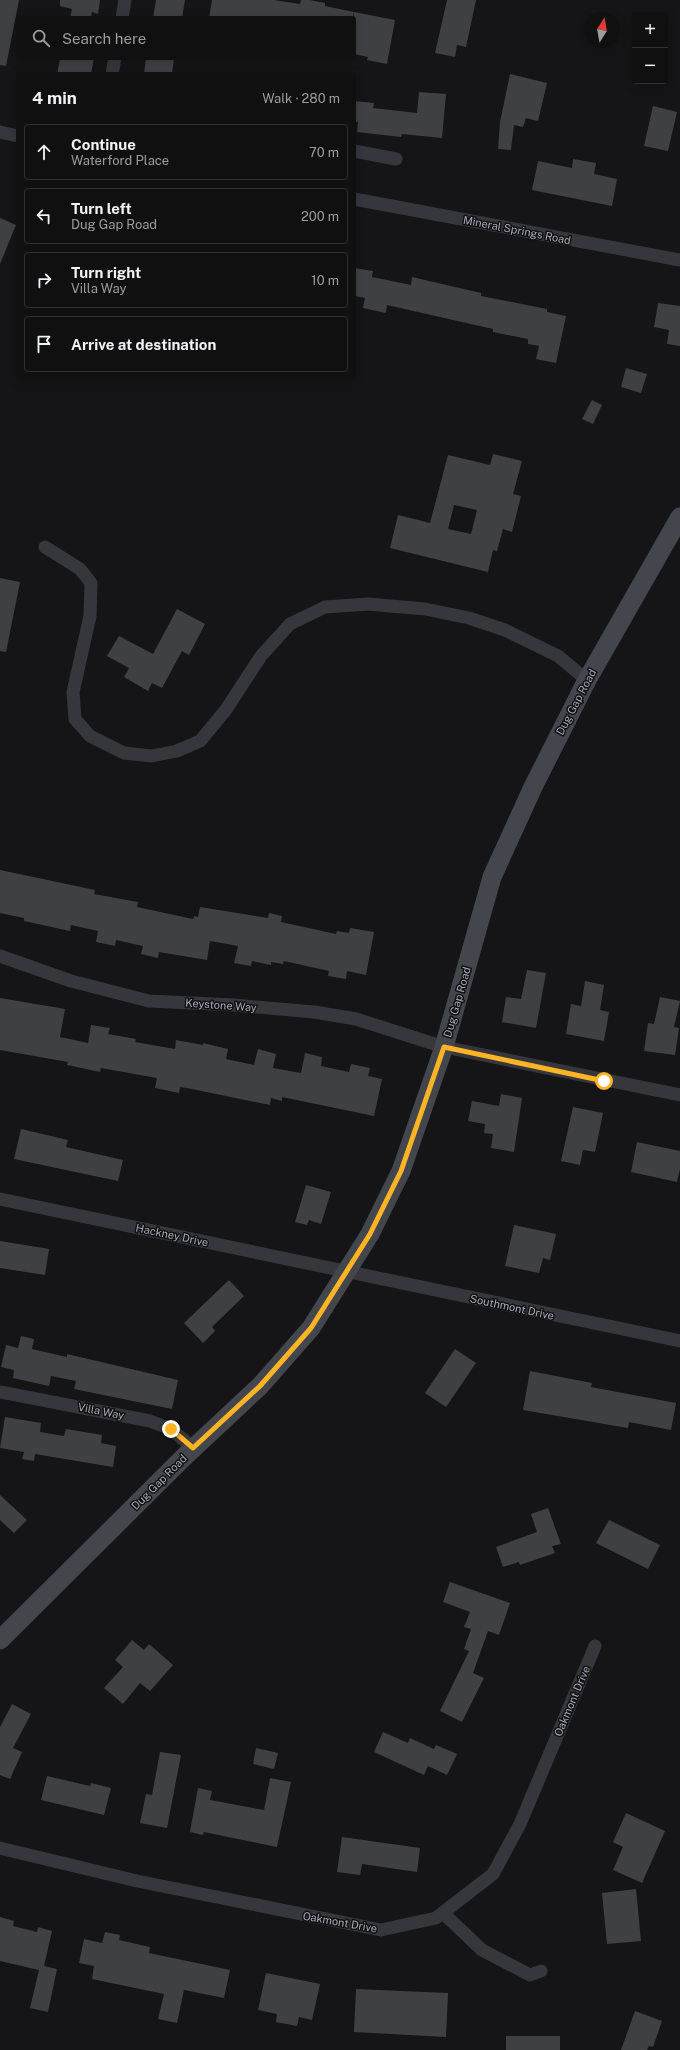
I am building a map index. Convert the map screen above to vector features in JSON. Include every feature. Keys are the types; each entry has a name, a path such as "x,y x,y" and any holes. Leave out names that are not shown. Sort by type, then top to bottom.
{"street":[{"path":"122,16 125,0"},
{"path":"112,72 115,60"},
{"path":"0,132 16,136"},
{"path":"356,151 396,159"},
{"name":"Mineral Springs Road","path":"356,199 680,260"},
{"name":"Dug Gap Road","path":"0,1640 193,1448 260,1386 311,1328 370,1234 401,1171 444,1047 492,878 533,787 587,680 680,517"},
{"path":"45,547 80,569 91,583 90,616 73,692 75,719 90,736 124,753 152,756 178,751 200,741 224,711 261,656 290,624 325,606 368,604 425,609 469,618 505,630 558,656 587,680"},
{"name":"Keystone Way","path":"0,956 71,981 149,1001 234,1005 356,1019 444,1047 680,1096"},
{"name":"Hackney Drive","path":"0,1199 345,1272"},
{"name":"Southmont Drive","path":"345,1272 680,1341"},
{"name":"Villa Way","path":"0,1392 150,1420 171,1429 193,1448"},
{"name":"Oakmont Drive","path":"0,1848 137,1881 381,1930 436,1918 493,1874 520,1824 595,1646"},
{"path":"443,1913 482,1950 530,1974 541,1972"}],"building":[{"path":"0,0 19,0 6,66 0,65"},
{"path":"60,0 100,0 98,14 92,12 91,16 70,16 72,9 60,6"},
{"path":"156,0 185,0 182,16 153,16"},
{"path":"212,0 274,0 300,4 301,0 310,0 325,3 325,6 354,12 353,16 209,16"},
{"path":"447,0 476,0 466,47 457,45 455,57 435,53"},
{"path":"354,12 395,20 387,64 367,60 368,57 356,54 356,16 354,16"},
{"path":"60,60 94,60 91,72 57,72"},
{"path":"146,60 174,60 172,72 144,72"},
{"path":"510,74 547,83 538,121 526,118 523,127 514,125 511,150 498,149 500,122"},
{"path":"419,92 446,94 442,138 402,134 401,137 357,132 358,122 356,122 356,101 374,103 373,108 417,113"},
{"path":"653,106 677,112 668,151 644,146"},
{"path":"573,159 596,163 594,174 617,179 612,206 532,190 538,161 572,168"},
{"path":"0,218 16,225 0,264"},
{"path":"356,268 373,271 372,277 411,285 412,277 481,293 481,296 547,309 547,312 566,316 556,363 536,359 539,346 528,344 528,339 493,332 493,329 387,305 386,313 363,308 365,298 356,296"},
{"path":"658,303 680,306 680,346 667,344 669,330 654,327"},
{"path":"626,368 647,374 641,393 621,387"},
{"path":"592,400 602,405 593,424 582,419"},
{"path":"493,454 522,461 513,494 521,496 512,532 503,529 497,551 493,550 488,572 390,548 398,515 430,523 448,455 490,465","holes":["454,505 477,510 471,534 448,529"]},
{"path":"0,578 20,582 6,652 0,651"},
{"path":"177,609 205,624 189,655 182,651 162,688 152,683 148,691 124,677 129,668 107,656 119,636 153,654"},
{"path":"0,870 95,890 94,894 138,902 137,907 193,919 194,916 198,917 200,907 268,918 269,913 282,916 281,922 336,934 337,931 349,933 350,928 374,932 366,975 347,971 346,979 328,976 329,971 284,961 283,964 271,962 271,965 252,961 251,966 234,963 238,946 210,941 207,960 159,952 158,958 141,954 143,946 116,940 115,946 96,942 98,931 71,925 70,931 24,921 24,918 0,913"},
{"path":"527,970 546,973 536,1028 502,1022 506,997 521,999"},
{"path":"585,981 604,985 600,1010 609,1012 604,1041 566,1034 571,1004 581,1006"},
{"path":"660,997 680,1001 674,1027 679,1028 675,1055 644,1051 648,1023 654,1024"},
{"path":"0,998 65,1009 60,1037 88,1043 91,1025 110,1028 108,1034 136,1039 135,1042 175,1049 176,1040 203,1045 203,1043 228,1049 226,1059 254,1065 258,1049 276,1054 273,1068 301,1073 305,1053 322,1057 321,1066 349,1072 351,1064 370,1068 368,1076 382,1079 374,1116 282,1097 282,1101 271,1098 270,1105 180,1087 179,1093 155,1088 157,1078 101,1068 100,1072 67,1065 68,1062 0,1050"},
{"path":"501,1094 522,1098 514,1152 491,1148 493,1134 484,1133 485,1124 468,1121 472,1101 499,1106"},
{"path":"573,1107 603,1113 595,1152 583,1150 580,1165 561,1161"},
{"path":"21,1129 68,1140 66,1147 123,1160 118,1181 14,1159"},
{"path":"637,1142 680,1151 680,1169 677,1182 631,1172"},
{"path":"306,1185 331,1192 321,1224 309,1220 307,1225 295,1222"},
{"path":"514,1225 556,1234 550,1260 543,1258 539,1273 505,1266"},
{"path":"0,1241 49,1249 45,1275 0,1268"},
{"path":"229,1280 244,1296 212,1327 215,1331 203,1343 184,1323"},
{"path":"21,1336 34,1339 32,1349 67,1357 67,1354 178,1380 172,1409 74,1389 76,1381 51,1376 49,1386 13,1378 14,1370 1,1367 6,1345 18,1348"},
{"path":"455,1349 476,1363 446,1407 425,1393"},
{"path":"530,1371 592,1383 591,1387 676,1403 671,1430 629,1422 628,1428 523,1410"},
{"path":"5,1417 41,1423 40,1432 64,1436 66,1429 102,1435 101,1443 116,1446 113,1467 35,1454 34,1461 22,1459 24,1452 0,1448"},
{"path":"0,1495 27,1520 14,1533 0,1520"},
{"path":"548,1508 561,1544 552,1546 555,1553 520,1565 519,1562 503,1567 496,1547 537,1532 531,1514"},
{"path":"609,1520 660,1545 648,1569 596,1543"},
{"path":"450,1582 510,1603 499,1635 488,1631 473,1673 484,1678 462,1722 440,1711 469,1651 464,1649 471,1629 464,1627 470,1612 443,1602"},
{"path":"132,1640 144,1650 149,1644 173,1665 150,1691 140,1683 123,1704 104,1688 123,1667 115,1660"},
{"path":"12,1704 31,1714 13,1748 22,1752 10,1779 0,1775 0,1727"},
{"path":"383,1732 408,1743 410,1738 434,1749 436,1745 457,1754 447,1775 428,1766 424,1775 374,1752"},
{"path":"256,1748 278,1753 274,1769 253,1764"},
{"path":"160,1752 181,1755 167,1828 140,1823 146,1794 152,1795"},
{"path":"47,1776 90,1786 91,1783 111,1788 104,1815 41,1800"},
{"path":"270,1778 291,1782 277,1847 204,1832 203,1835 190,1832 198,1788 212,1791 210,1800 264,1810"},
{"path":"626,1813 665,1831 642,1883 613,1870 623,1847 613,1842"},
{"path":"342,1837 420,1848 417,1872 362,1864 360,1875 337,1872"},
{"path":"636,1889 641,1941 607,1944 602,1893"},
{"path":"0,1917 14,1921 13,1926 37,1932 38,1927 52,1931 44,1966 57,1969 48,2012 30,2008 39,1970 0,1961"},
{"path":"105,1932 120,1935 119,1940 150,1947 149,1953 230,1970 224,1998 184,1990 177,2023 158,2019 164,1994 92,1979 94,1966 79,1963 84,1939 102,1943"},
{"path":"266,1973 320,1984 312,2020 299,2017 297,2026 276,2022 277,2014 258,2010"},
{"path":"356,1989 448,1993 446,2037 354,2032"},
{"path":"635,2011 662,2021 653,2047 649,2046 647,2050 621,2050"},
{"path":"506,2036 560,2036 560,2050 506,2050"}],"route":[{"path":"171,1429 193,1448 260,1386 311,1328 370,1234 401,1171 444,1047 604,1081"}]}
